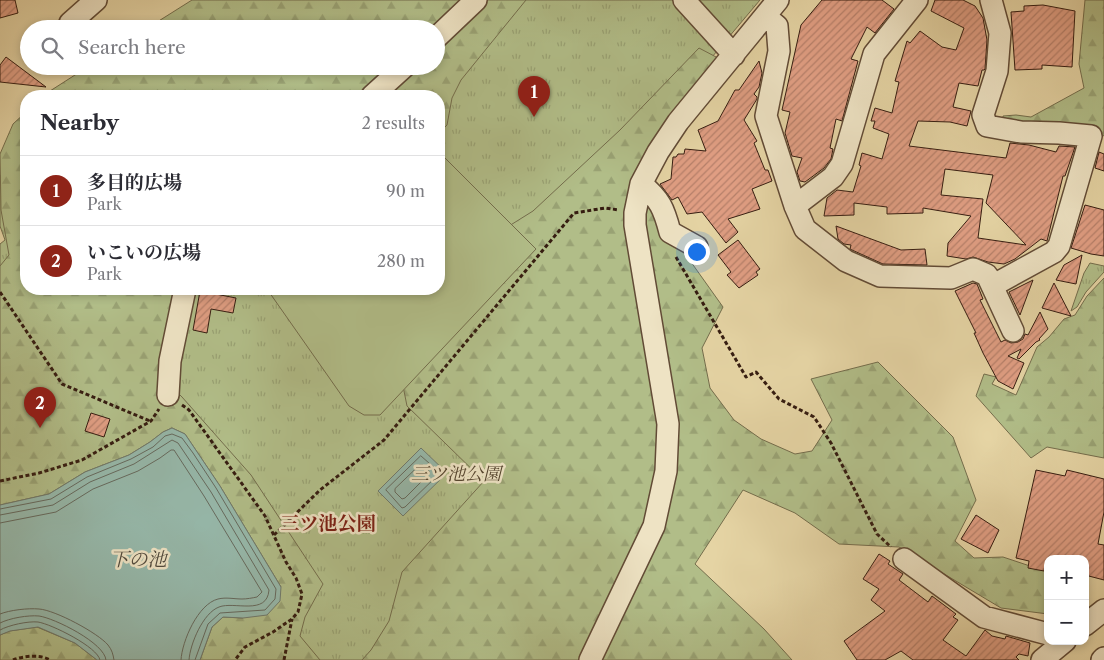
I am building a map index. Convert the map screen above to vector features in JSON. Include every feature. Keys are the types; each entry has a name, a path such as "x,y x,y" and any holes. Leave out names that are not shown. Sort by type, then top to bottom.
{"street":[{"path":"72,20 96,0"},
{"path":"445,29 476,0"},
{"path":"684,0 734,55"},
{"path":"590,660 654,526 666,471 668,424 635,225 635,213 641,184 658,152 678,122 778,0"},
{"path":"795,206 833,177 842,164 874,54 917,0"},
{"path":"990,0 1000,33 997,72 983,115 987,126 1021,132 1059,132 1097,137 1059,246 1054,252 992,286"},
{"path":"765,16 777,26 779,51 766,116 795,206 805,229 846,261 880,276 951,278 972,269 986,275 1013,331"},
{"path":"379,90 395,75"},
{"path":"641,184 651,192 664,210 670,232 697,247"},
{"path":"168,395 170,361 184,295"},
{"path":"904,559 984,617 1044,633"},
{"path":"1089,622 1104,610"},
{"path":"1042,660 1060,645"}],"path":[{"path":"274,535 320,490 384,440 574,213 605,208 635,213"},
{"path":"670,232 666,240 746,377 756,372 779,399 814,417 831,443 877,534 904,559"},
{"path":"0,292 62,384 151,421"},
{"path":"0,482 82,460 151,421 168,395 189,410 265,516 302,594 298,612 292,619 274,632 245,647 235,660"},
{"path":"284,660 292,619"},
{"path":"13,660 19,657 44,656 50,660"}],"green space":[{"path":"192,0 526,0 461,80 452,98 445,127 445,90 52,90 75,75 445,75 445,20 160,20"},
{"name":"三ツ池公園","path":"204,0 760,0 680,95 648,138 577,660 0,660 0,244 5,240 0,226 0,175 20,263 20,295 445,295 445,90 438,90 437,75 445,75 445,20 364,20"},
{"path":"1085,0 1104,0 1104,136 1088,127 1003,122 1003,116 1031,117 1084,88 1079,64"},
{"path":"699,48 718,58 637,180 659,217 723,307 702,348 710,388 734,420 761,439 795,454 812,451 832,420 811,379 878,362 953,437 976,500 955,541 974,558 1003,557 1044,571 1044,613 1001,608 899,547 839,544 795,513 743,490 695,564 764,629 792,660 362,660 371,650 389,621 402,572 484,481 407,406 402,381 501,231 533,211 620,130"},
{"path":"20,118 20,295 174,295 163,378 251,475 323,584 305,617 300,636 320,660 200,660 212,627 223,617 243,618 281,587 220,486 185,434 172,428 129,455 85,472 49,494 0,505 0,266 9,255 1,210 0,154 13,124"},
{"path":"445,158 536,249 380,415 364,415 349,406 271,295 445,295"},
{"path":"1090,263 1104,266 1104,272 1086,292 1077,307 1071,311 1084,273"},
{"path":"1104,278 1104,458 1047,447 1031,458 976,396 984,374 996,377 992,384 1016,395 1037,347 1049,337 1064,319 1075,315 1087,296"},
{"path":"37,627 75,643 97,660 0,660 0,635 9,631"}],"water":[{"name":"下の池","path":"172,428 185,434 220,486 281,587 280,601 267,615 243,618 223,617 212,627 200,660 97,660 75,643 38,627 10,631 0,635 0,505 49,494 85,472 129,455"},
{"path":"421,448 447,473 403,516 378,491"}],"building":[{"path":"0,0 15,0 18,13 0,18"},
{"path":"822,0 882,0 894,9 875,33 867,27 851,59 858,61 842,121 836,119 830,148 833,149 831,159 824,168 805,182 800,181 797,172 802,158 792,156 785,133 790,112 782,110 801,25"},
{"path":"935,0 963,0 975,6 983,18 987,40 985,69 982,70 978,86 959,83 953,107 971,111 967,126 950,122 918,121 909,146 1006,158 1010,143 1029,145 1056,152 1059,146 1075,147 1065,176 1063,176 1047,241 1041,239 1015,259 1004,264 988,262 973,257 966,259 947,256 948,243 971,216 923,208 923,213 887,214 887,207 854,203 854,215 824,216 827,198 837,190 853,192 861,166 859,165 862,153 882,159 889,134 873,128 875,121 871,121 875,108 892,113 899,82 895,81 907,41 910,43 920,31 942,47 956,50 964,28 931,11","holes":["945,169 993,175 986,203 1026,245 978,238 983,199 941,195"]},
{"path":"1043,5 1075,11 1072,67 1042,65 1042,69 1015,70 1011,12 1024,11 1024,6"},
{"path":"6,57 20,68 20,75 30,75 46,87 0,82 0,65"},
{"path":"759,61 762,73 759,87 754,94 757,99 744,120 757,141 754,143 765,170 768,170 772,181 752,189 760,209 728,219 738,232 726,243 702,212 687,214 678,197 672,200 660,184 671,179 673,157 676,157 678,154 684,154 685,149 706,151 698,130 718,121 735,90 739,90"},
{"path":"1099,152 1104,154 1104,171 1095,168"},
{"path":"1085,205 1104,210 1104,256 1071,248"},
{"path":"836,226 901,250 925,249 927,265 883,264 850,249 851,245 844,244 838,239"},
{"path":"738,240 760,269 756,272 758,275 739,288 727,275 731,272 718,255"},
{"path":"1082,255 1076,284 1056,280 1064,265"},
{"path":"1033,280 1020,315 1009,292"},
{"path":"973,283 977,284 983,299 980,300 1001,342 1005,340 1011,343 1023,339 1025,334 1028,335 1040,312 1048,329 1040,340 1019,359 1017,358 1021,349 1008,356 1024,363 1013,389 998,381 955,291"},
{"path":"1054,283 1071,316 1042,308"},
{"path":"199,295 221,295 236,298 233,313 211,309 207,333 193,330"},
{"path":"91,413 110,419 104,437 85,431"},
{"path":"1036,470 1065,476 1067,470 1104,479 1104,512 1098,544 1104,545 1104,580 1089,576 1089,555 1044,555 1044,571 1028,568 1029,561 1016,558"},
{"path":"976,515 999,530 988,553 961,539"},
{"path":"879,554 890,561 888,564 903,574 899,580 928,602 932,596 956,614 953,617 958,620 943,640 966,656 985,630 992,636 1005,639 1006,636 1030,643 1028,656 1019,654 1016,657 1019,660 913,660 901,651 885,660 857,660 844,641 885,611 871,600 879,589 863,579"}],"place":[{"name":"多目的広場","path":"534,117"},
{"name":"いこいの広場","path":"40,428"}],"district":[{"name":"三ツ池公園","path":"328,523"}]}
